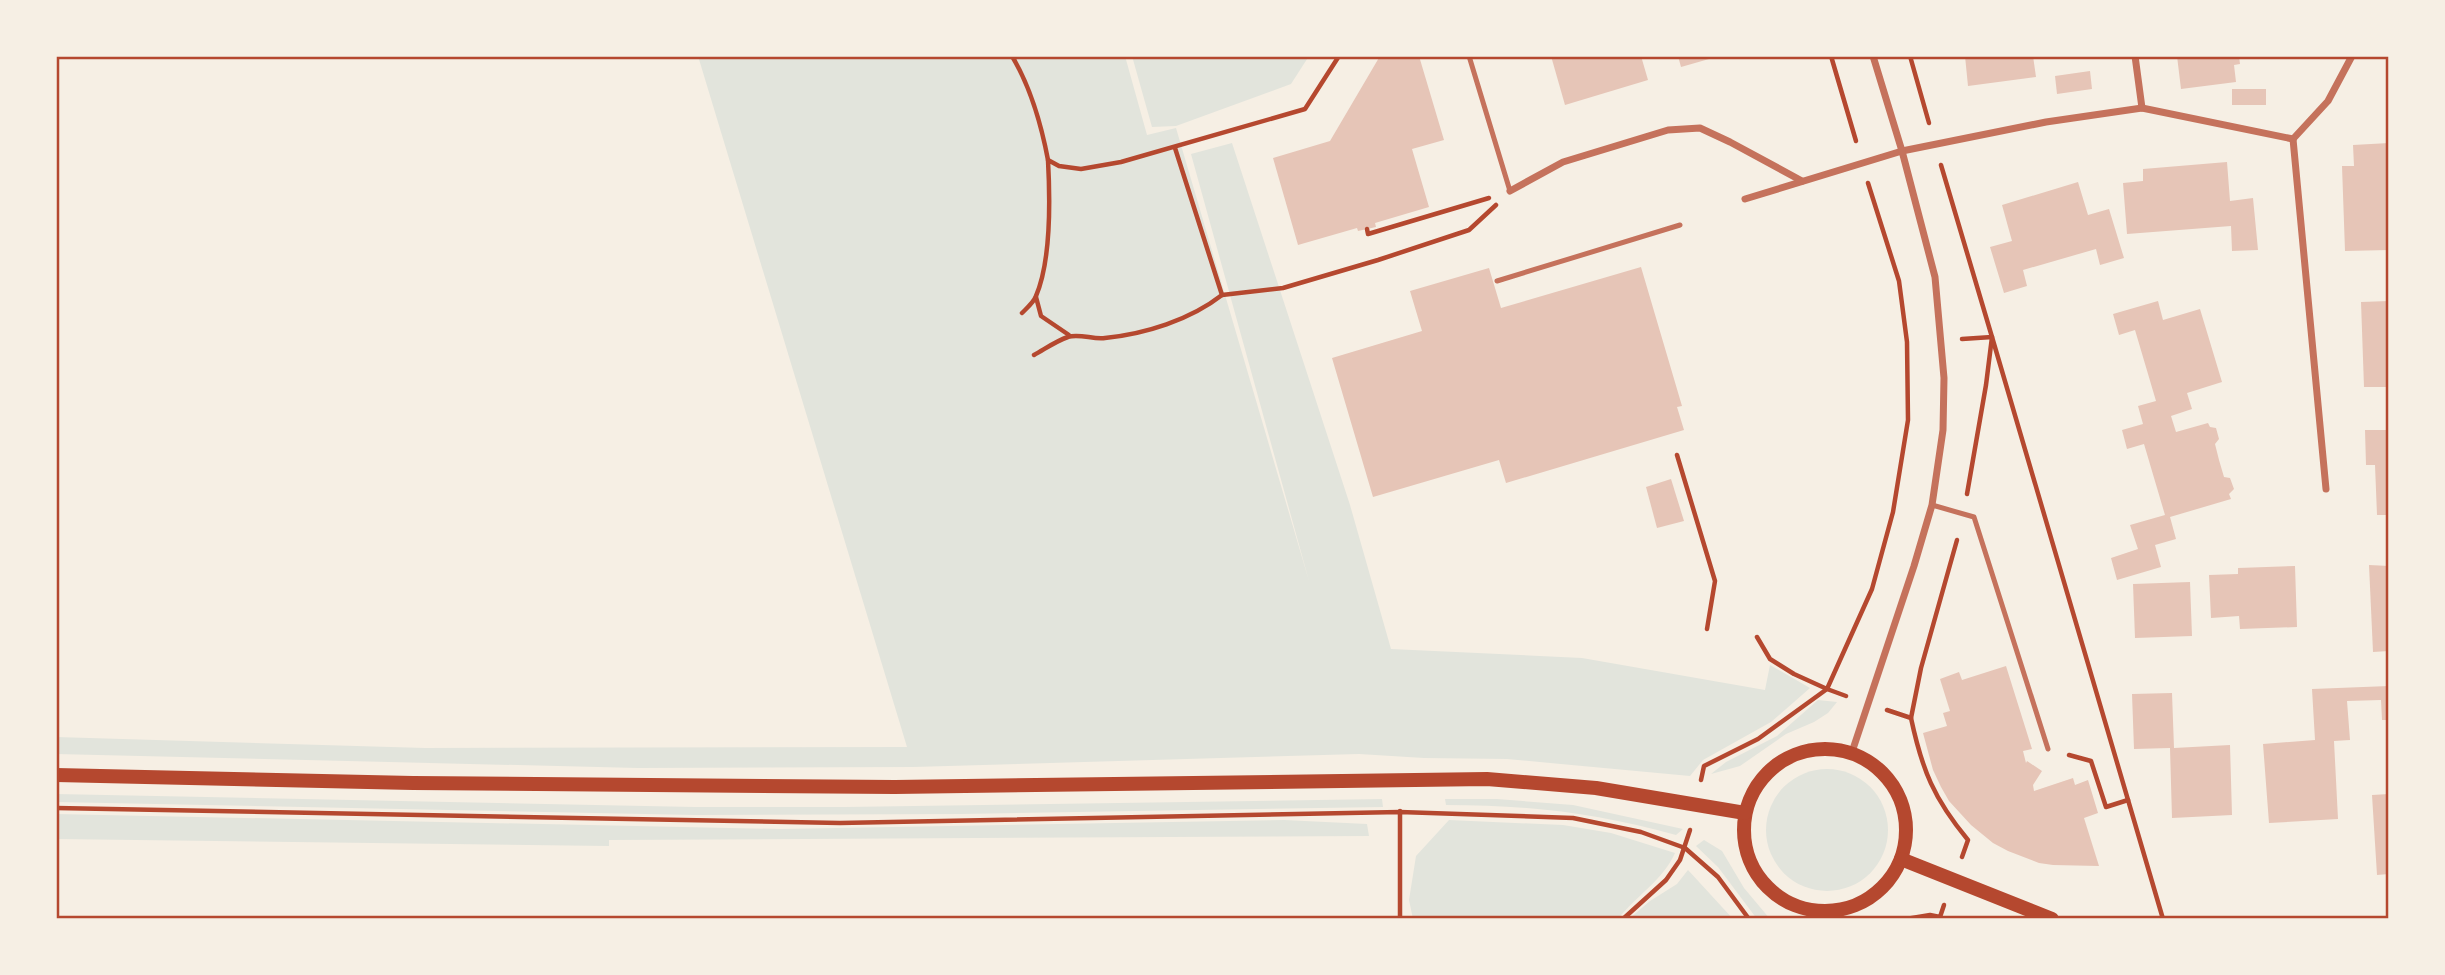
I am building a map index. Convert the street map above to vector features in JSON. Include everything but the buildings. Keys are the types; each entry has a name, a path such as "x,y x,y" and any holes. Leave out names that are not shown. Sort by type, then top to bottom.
{"main road":[{"path":"1818,748 1852,752 1880,769 1899,795 1906,826 1901,859 1885,884 1863,902 1819,916 1776,895 1755,872 1744,844 1745,813 1759,781 1785,758 1818,748"},
{"path":"56,775 413,783 895,787 1487,779 1596,788 1745,813"},
{"path":"1901,859 2053,919"}],"street":[{"path":"1852,752 1932,505 1944,430 1942,341 1934,277 1902,151 1873,56"},
{"path":"2135,56 2142,108"},
{"path":"2326,489 2293,139 2328,101 2352,56"},
{"path":"1745,199 1902,151 2046,122 2142,108 2293,139"},
{"path":"1510,191 1563,162 1668,130 1700,128 1802,181"}],"lane":[{"path":"1469,56 1510,191"},
{"path":"1497,281 1680,225"},
{"path":"1932,505 1974,517 2048,749"}],"path":[{"path":"1012,56 1032,97 1044,134 1048,160 1048,236 1036,297 1041,316 1070,335 1102,339 1130,335 1174,321 1208,306 1222,295 1283,288 1469,230 1510,191"},
{"path":"1048,160 1059,166 1081,170 1121,162 1305,109 1339,56"},
{"path":"1757,637 1770,659 1827,689 1872,589 1893,512 1908,420 1907,342 1899,281 1831,56"},
{"path":"1909,56 2163,919"},
{"path":"1175,147 1222,295"},
{"path":"1367,229 1368,234 1510,191"},
{"path":"1022,313 1036,297"},
{"path":"1034,355 1070,335"},
{"path":"1907,342 1992,337"},
{"path":"1677,455 1715,581 1707,629"},
{"path":"2048,749 2091,761 2106,807 2128,800"},
{"path":"56,808 840,823 1399,812 1573,818 1641,832 1685,848 1718,877 1749,919"},
{"path":"1399,812 1401,919"},
{"path":"1623,919 1666,880 1685,848"},
{"path":"1906,919 1930,915 1940,917 1954,878"}],"shaded area":[{"path":"698,56 1125,56 1147,135 1176,128 1309,581 1191,154 1232,143 1350,505 1391,649 1582,658 1765,690 1770,665 1810,688 1771,722 1703,760 1690,776 1507,759 1359,754 913,767 638,768 56,754 56,737 425,748 907,747"},
{"path":"1132,56 1309,56 1291,84 1176,126 1152,127"},
{"path":"1818,700 1837,702 1828,713 1786,734 1740,766 1711,774 1726,762 1777,736"},
{"path":"1827,769 1850,774 1870,787 1883,807 1888,830 1883,853 1870,873 1850,886 1827,891 1804,886 1784,873 1771,853 1766,830 1771,807 1784,787 1804,774"},
{"path":"56,794 695,807 1382,799 1383,807 695,815 56,802"},
{"path":"1445,799 1497,799 1573,805 1683,829 1676,835 1618,821 1562,812 1446,805"},
{"path":"56,814 781,829 1284,820 1367,824 1369,836 609,840 609,846 56,839"},
{"path":"1449,820 1563,825 1611,833 1675,853 1664,871 1618,919 1413,919 1409,900 1416,856"},
{"path":"1704,840 1722,851 1744,888 1770,919 1757,919 1718,867 1696,846"},
{"path":"1688,870 1733,919 1629,919 1650,901 1677,884"}]}
